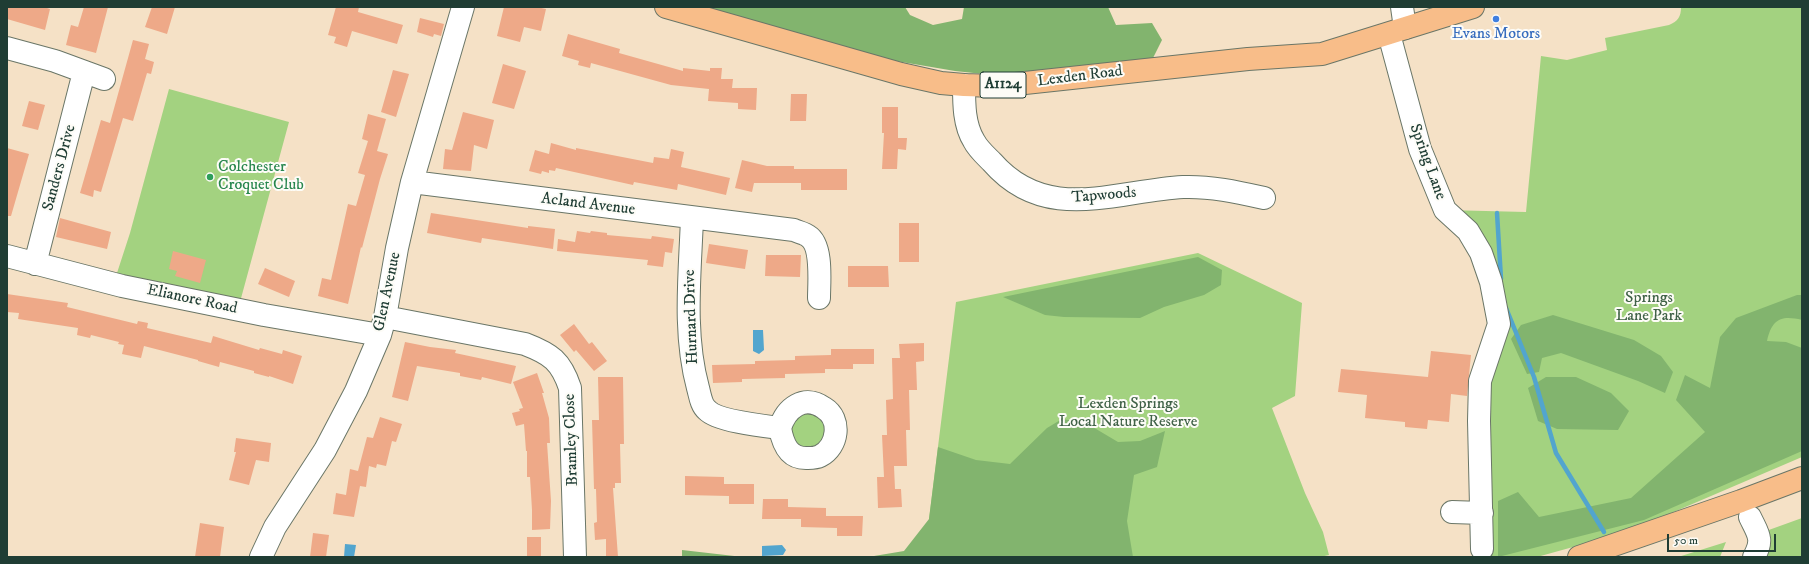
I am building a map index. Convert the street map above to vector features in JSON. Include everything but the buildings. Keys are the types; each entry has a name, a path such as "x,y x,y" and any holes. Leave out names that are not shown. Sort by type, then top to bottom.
{"main road":[{"name":"Lexden Road","path":"666,7 901,74 941,83 997,86 1241,60 1322,54 1473,7"},
{"path":"1579,557 1727,506 1802,478"}],"street":[{"name":"Glen Avenue","path":"261,557 276,527 325,450 356,391 382,326 397,248 412,182 463,7"},
{"name":"Spring Lane","path":"1402,7 1397,31 1420,149 1445,210 1468,231 1481,253 1491,282 1498,324 1480,381 1479,421 1482,549"},
{"name":"Sanders Drive","path":"7,48 55,61 94,75 35,264"},
{"name":"Tapwoods","path":"964,85 964,113 974,141 1003,175 1035,193 1061,200 1092,199 1191,187 1215,188 1264,198"},
{"name":"Acland Avenue","path":"412,182 794,230 809,236 816,245 818,255 819,298"},
{"name":"Hurnard Drive","path":"692,218 689,306 692,365 702,402 707,410 715,415 733,420 780,428"},
{"name":"Elianore Road","path":"7,256 122,286 264,315 382,326"},
{"name":"Bramley Close","path":"382,326 525,344 542,351 555,359 565,372 570,388 575,557"},
{"path":"1452,512 1482,513"},
{"path":"1750,517 1761,540 1760,547 1754,557"}],"green space":[{"path":"703,7 905,7 910,15 933,25 962,19 964,7 1108,7 1116,25 1152,23 1162,40 1152,60 1021,78 955,71 890,60"},
{"name":"Springs Lane Park","path":"1681,7 1802,7 1802,457 1627,532 1537,557 1491,557 1489,385 1490,281 1445,210 1526,212 1541,56 1567,60 1607,50 1605,38 1669,25 1675,22 1678,18"},
{"name":"Colchester Croquet Club","path":"169,89 289,122 240,302 117,273 130,233"},
{"name":"Lexden Springs Local Nature Reserve","path":"1198,253 1302,303 1295,396 1272,408 1305,493 1323,532 1329,555 1320,557 929,557 929,519 956,302"},
{"path":"1198,257 1222,270 1221,285 1204,295 1164,307 1140,318 1064,317 1045,315 1003,297"},
{"path":"1797,295 1802,295 1802,320 1788,318 1778,320 1772,328 1767,341 1786,342 1802,348 1802,451 1644,520 1498,557 1498,501 1518,492 1539,517 1631,498 1705,432 1676,400 1685,375 1710,388 1720,337 1736,318"},
{"path":"1553,315 1634,340 1661,356 1673,372 1665,393 1638,381 1561,353 1542,358 1539,372 1527,374 1511,339 1521,325"},
{"path":"1546,377 1576,377 1611,393 1629,411 1618,430 1557,429 1538,421 1528,388"},
{"path":"821,411 831,438 801,454 787,420 791,414"},
{"path":"1062,419 1086,423 1118,442 1140,441 1165,431 1157,467 1134,475 1127,521 1133,557 868,557 904,551 929,519 938,447 976,460 1010,464 1047,428"},
{"path":"1802,518 1802,557 1764,557 1771,544 1766,531"},
{"path":"1726,542 1720,557 1678,557"},
{"path":"682,550 743,557 682,557"}],"water":[{"path":"753,330 763,330 764,350 759,354 753,351"},
{"path":"345,544 356,545 354,557 344,557"},
{"path":"782,545 786,550 783,555 762,556 762,546"}],"waterway":[{"path":"1497,213 1501,279"},
{"path":"1506,308 1534,377 1556,453 1604,532"}],"place":[{"name":"Evans Motors","path":"1496,19"},
{"name":"Colchester Croquet Club","path":"210,177"}]}
